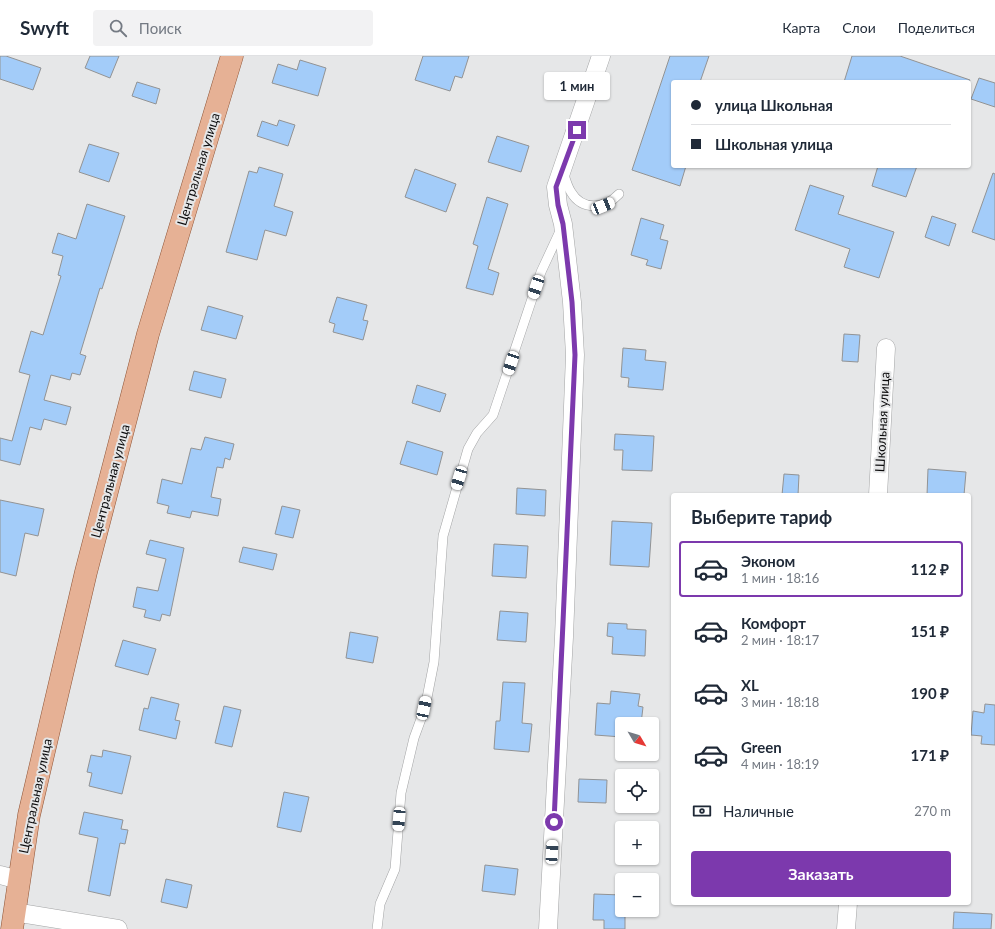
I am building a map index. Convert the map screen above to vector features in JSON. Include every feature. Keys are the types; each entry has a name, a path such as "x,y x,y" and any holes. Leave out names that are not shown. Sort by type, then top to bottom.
{"main road":[{"name":"Центральная улица","path":"13,921 10,878 29,814 86,572 148,334 232,56"}],"street":[{"path":"548,929 564,637 575,355 572,302 563,224 558,205 556,187 601,56"},
{"name":"Школьная улица","path":"878,493 886,348"},
{"path":"846,929 848,905"},
{"path":"13,921 118,929"}],"lane":[{"path":"562,170 571,192 580,202 594,206 603,206 612,202 619,194"},
{"path":"377,929 380,904 395,869 401,793 414,738 424,708 434,662 442,544 446,522 468,449 477,433 493,415 540,272 563,224"}],"building":[{"path":"0,56 6,56 41,68 33,90 0,79"},
{"path":"90,56 119,56 110,78 85,68"},
{"path":"423,56 469,56 462,78 455,76 450,91 415,80"},
{"path":"670,56 709,56 701,80 671,80 671,168 685,168 680,186 632,170"},
{"path":"852,56 900,56 970,80 845,80"},
{"path":"300,60 326,68 318,96 272,83 278,64 297,70"},
{"path":"979,78 995,83 995,107 971,99"},
{"path":"137,82 160,89 156,104 132,96"},
{"path":"279,120 295,125 288,146 257,136 262,121 277,126"},
{"path":"497,136 529,146 521,172 488,162"},
{"path":"89,144 119,153 109,182 79,172"},
{"path":"259,167 283,174 274,206 293,212 286,236 265,230 257,260 226,252 249,171 257,173"},
{"path":"877,168 916,168 906,197 872,186"},
{"path":"415,169 456,184 446,212 405,197"},
{"path":"993,173 995,174 995,240 972,232"},
{"path":"810,185 844,196 838,214 894,232 879,278 844,267 850,249 795,230"},
{"path":"487,197 508,204 488,269 499,273 493,295 466,288 478,246 473,244"},
{"path":"87,204 125,216 102,289 100,288 80,354 86,356 80,375 72,373 70,380 51,375 44,400 71,407 66,425 44,419 41,430 30,427 20,465 0,460 0,438 12,441 30,375 19,372 31,331 43,335 61,276 58,275 63,256 52,253 58,233 76,239"},
{"path":"932,216 956,224 949,246 925,237"},
{"path":"641,218 664,225 660,239 668,241 661,269 646,265 648,260 631,255"},
{"path":"337,297 367,305 363,320 368,321 363,340 333,332 335,324 329,322"},
{"path":"208,306 243,316 236,339 201,330"},
{"path":"844,334 860,335 858,362 842,361"},
{"path":"623,348 646,350 645,360 666,362 663,390 628,387 629,378 621,377"},
{"path":"194,371 226,379 221,398 189,390"},
{"path":"417,385 446,394 440,412 412,403"},
{"path":"615,434 654,436 652,471 622,470 623,450 614,450"},
{"path":"205,437 234,444 230,460 225,458 223,468 217,467 211,497 221,499 218,516 192,511 190,518 167,513 169,506 157,503 162,479 182,484 191,448 201,450"},
{"path":"407,441 443,452 437,475 400,464"},
{"path":"928,469 966,472 964,493 927,493"},
{"path":"784,474 799,475 798,493 782,493"},
{"path":"517,488 546,490 545,516 516,514"},
{"path":"0,500 44,509 38,536 25,533 16,576 0,572"},
{"path":"282,506 300,510 293,538 275,534"},
{"path":"612,521 652,523 649,567 610,565"},
{"path":"150,540 184,548 170,616 162,614 160,621 144,617 146,610 133,607 137,587 158,591 166,559 146,554"},
{"path":"494,544 528,546 526,578 492,576"},
{"path":"243,547 277,554 273,570 239,562"},
{"path":"500,611 528,613 526,642 497,640"},
{"path":"608,623 627,624 627,629 646,630 645,656 612,654 613,637 607,636"},
{"path":"350,632 378,637 373,663 346,658"},
{"path":"123,640 156,649 148,675 115,666"},
{"path":"503,682 525,683 522,723 532,724 529,752 494,749 496,721 500,721"},
{"path":"611,691 640,694 638,706 643,707 642,717 615,717 615,736 595,735 597,703 610,704"},
{"path":"151,697 179,704 175,720 180,721 176,739 139,730 144,708 148,709"},
{"path":"985,704 995,705 995,745 981,744 982,736 971,735 973,711 984,713"},
{"path":"224,706 241,710 232,747 215,743"},
{"path":"103,750 131,756 122,794 89,786 92,773 87,772 91,755 102,757"},
{"path":"579,779 607,780 606,803 578,802"},
{"path":"284,792 309,797 301,832 277,827"},
{"path":"84,812 123,820 121,829 128,830 125,844 120,843 110,896 88,891 98,838 79,834"},
{"path":"485,865 518,869 515,895 482,891"},
{"path":"166,879 192,885 187,908 161,902"},
{"path":"594,894 615,895 615,917 625,917 625,929 604,929 604,920 593,920"},
{"path":"954,912 992,914 991,929 953,929"}],"route":[{"path":"554,822 564,637 575,355 572,302 563,224 558,205 556,187 577,130"}]}
